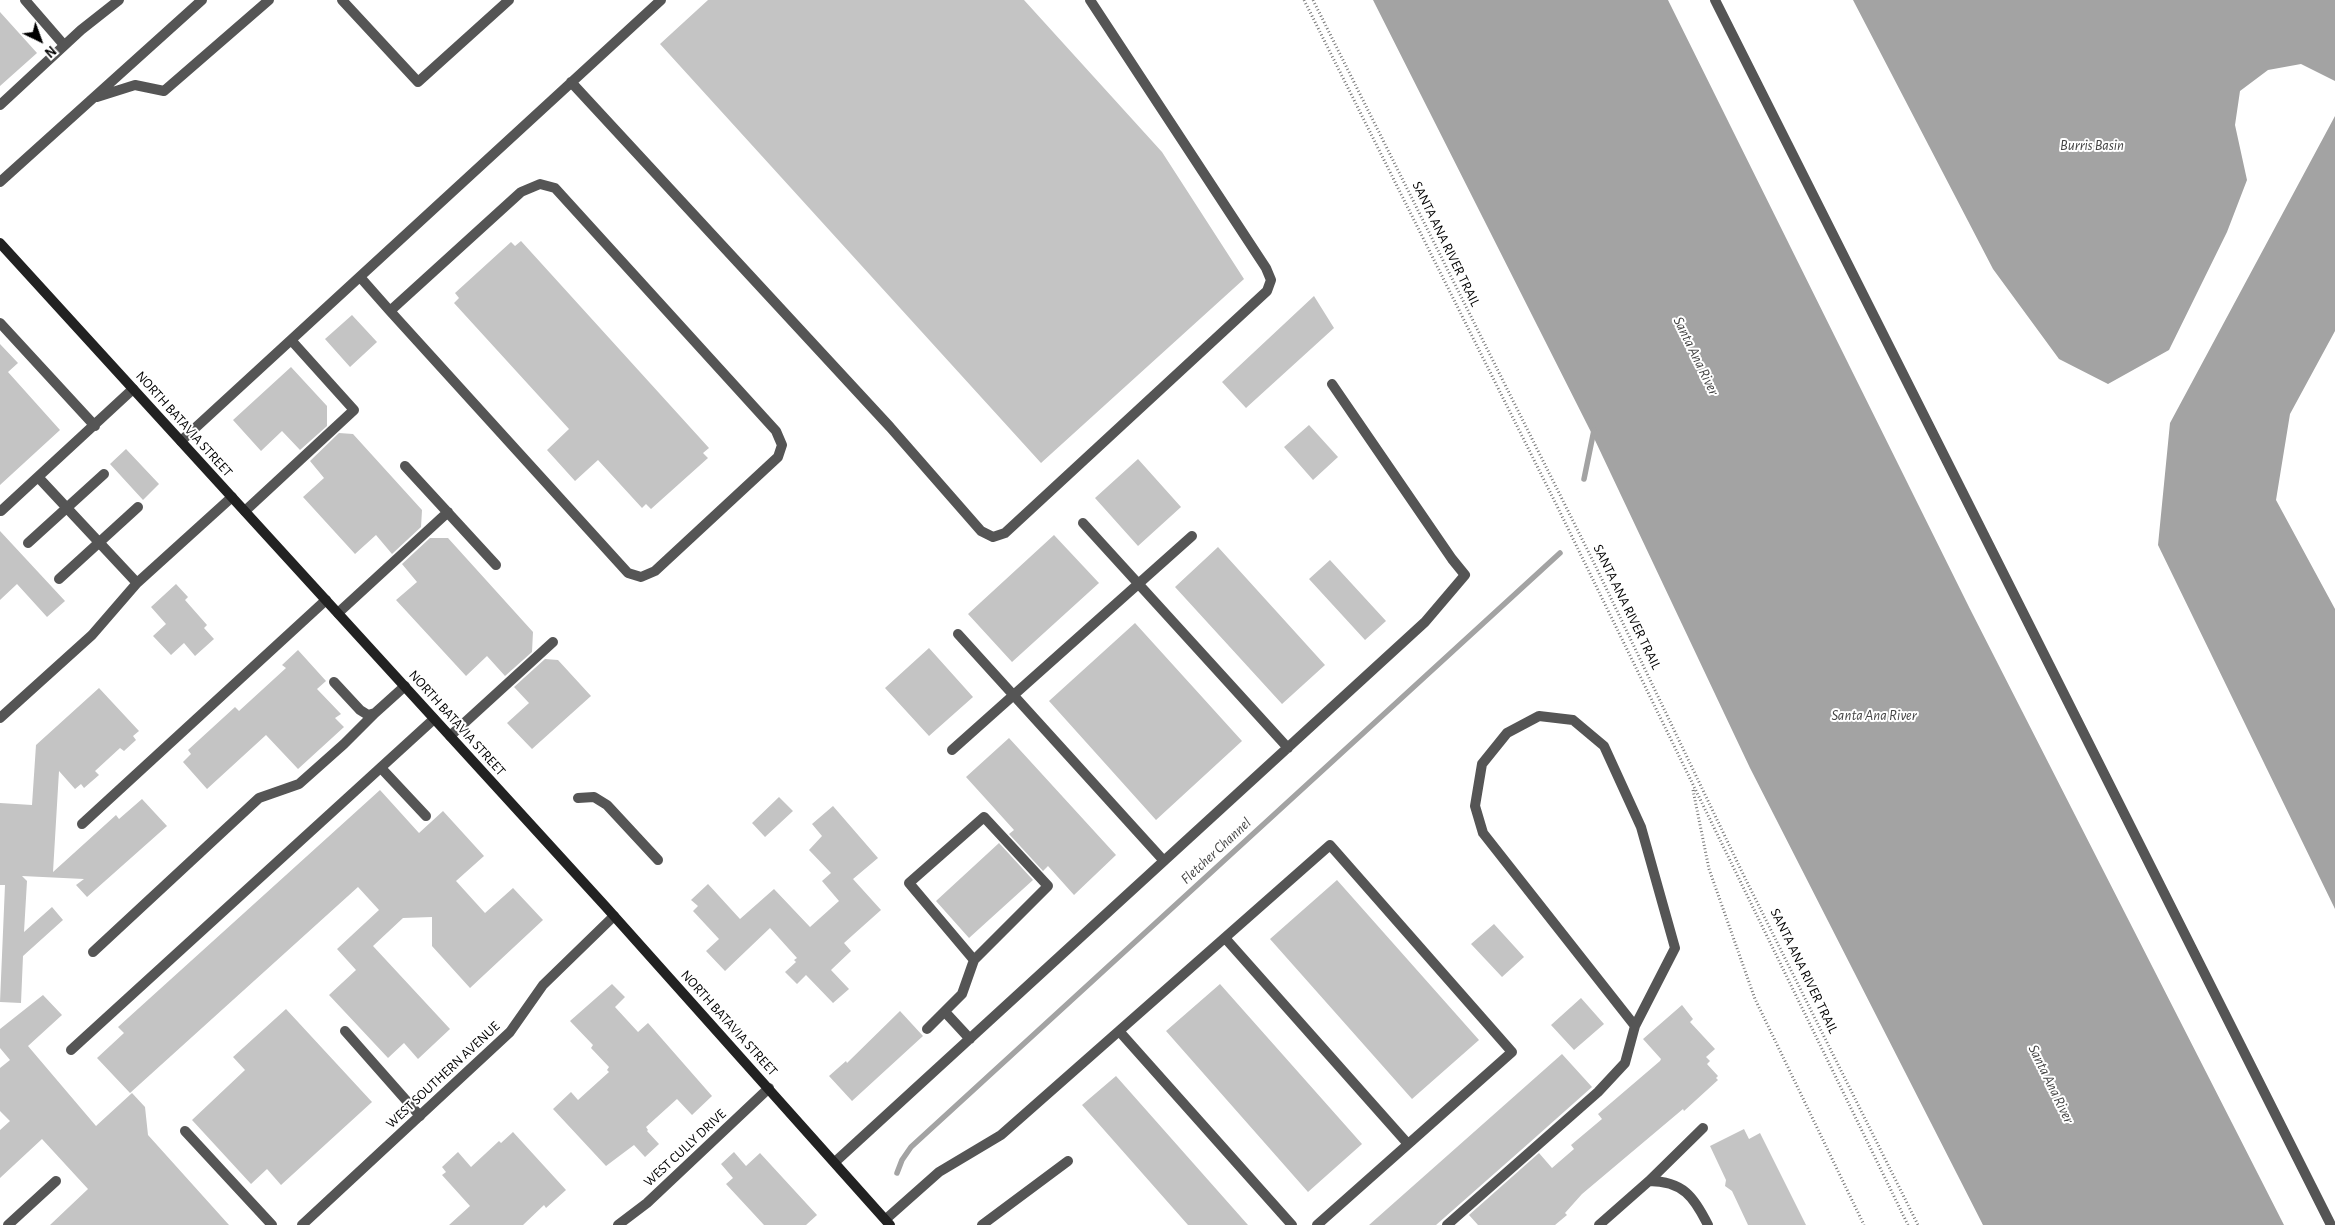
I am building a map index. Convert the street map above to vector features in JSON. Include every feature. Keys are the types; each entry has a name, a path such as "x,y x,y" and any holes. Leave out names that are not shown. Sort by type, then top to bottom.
{"main road":[{"name":"NORTH BATAVIA STREET","path":"0,243 614,916 888,1222"}],"street":[{"path":"25,0 64,45"},
{"path":"0,104 64,45 118,0"},
{"path":"0,182 202,0"},
{"path":"93,98 135,85 164,91 269,0"},
{"path":"342,0 418,82 508,0"},
{"path":"181,441 661,0"},
{"path":"571,82 890,427 981,531 993,537 1005,533 1020,520 1267,291 1271,280 1266,268 1090,0"},
{"path":"1715,0 2331,1225"},
{"path":"360,277 390,311 628,573 642,577 655,571 778,457 782,444 776,431 555,188 540,184 521,192 390,311"},
{"path":"0,323 95,426"},
{"path":"245,511 354,410 291,340"},
{"path":"835,1162 1425,622 1465,575 1452,559 1332,384"},
{"path":"1,511 133,389"},
{"path":"405,466 496,565"},
{"path":"28,543 104,474"},
{"path":"38,477 137,583"},
{"path":"0,718 92,635 137,583 232,497"},
{"path":"59,579 138,507"},
{"path":"338,613 448,512"},
{"path":"1083,523 1288,748"},
{"path":"952,750 1192,536"},
{"path":"82,824 326,600"},
{"path":"958,634 1164,861"},
{"path":"450,736 553,642"},
{"path":"334,682 360,710 368,714 375,713"},
{"path":"93,952 259,798 299,784 405,686"},
{"path":"1447,1225 1598,1092 1625,1063 1635,1026 1675,948 1641,827 1604,746 1573,720 1539,716 1507,733 1482,764 1475,806 1483,833 1635,1026"},
{"path":"71,1050 434,719"},
{"path":"381,768 426,816"},
{"path":"578,798 594,798 608,805 658,860"},
{"path":"927,1029 962,994 974,960 1048,886 984,817 909,883 974,960"},
{"path":"888,1222 939,1172 1001,1135 1330,845 1512,1052 1317,1225"},
{"name":"WEST SOUTHERN AVENUE","path":"302,1225 510,1032 543,985 614,916"},
{"path":"1225,938 1408,1144"},
{"path":"945,1012 970,1039"},
{"path":"345,1031 420,1116"},
{"path":"1119,1031 1292,1225"},
{"name":"WEST CULLY DRIVE","path":"618,1225 646,1203 769,1088"},
{"path":"1599,1225 1649,1181 1702,1128"},
{"path":"185,1131 272,1225"},
{"path":"982,1225 1068,1161"},
{"path":"8,1225 56,1181"},
{"path":"1649,1181 1666,1181 1682,1188 1698,1205 1708,1225"}],"path":[{"path":"1304,0 1557,506 1908,1225"},
{"name":"SANTA ANA RIVER TRAIL","path":"1313,0 1596,567 1744,876 1918,1225"},
{"path":"1692,785 1709,869 1755,999 1864,1225"}],"water":[{"name":"Santa Ana River","path":"1373,0 1668,0 1970,609 2284,1225 1983,1225 1750,768 1593,436"},
{"name":"Burris Basin","path":"1853,0 2335,0 2335,81 2301,64 2268,70 2240,91 2235,125 2247,180 2227,232 2169,350 2108,384 2059,359 1993,269"},
{"path":"2335,116 2335,331 2290,414 2276,500 2335,609 2335,909 2158,545 2170,423"}],"building":[{"path":"708,0 1024,0 1162,152 1244,279 1041,463 660,44"},
{"path":"0,12 37,53 0,86"},
{"path":"521,241 709,448 703,453 708,458 651,509 646,504 642,508 598,460 575,481 547,450 569,429 454,303 459,298 455,293 511,242 515,246"},
{"path":"1314,296 1334,328 1246,408 1222,382"},
{"path":"352,315 377,342 350,367 325,339"},
{"path":"0,344 18,363 8,372 60,430 0,485"},
{"path":"291,367 327,406 327,426 300,450 282,431 261,451 233,420"},
{"path":"1309,425 1338,457 1313,480 1284,447"},
{"path":"339,433 353,434 422,510 421,527 392,554 376,535 355,554 303,497 324,478 310,461"},
{"path":"126,449 159,484 143,500 110,464"},
{"path":"1138,459 1181,507 1138,546 1095,498"},
{"path":"0,531 65,601 47,617 17,584 0,600"},
{"path":"1054,535 1099,583 1012,662 968,614"},
{"path":"430,538 448,538 533,632 532,652 505,676 487,656 466,676 396,600 417,582 402,564"},
{"path":"1218,547 1325,665 1282,704 1175,587"},
{"path":"1330,560 1386,621 1365,640 1309,579"},
{"path":"176,584 188,597 185,600 207,625 204,628 214,639 195,656 184,643 171,655 153,636 166,624 151,607"},
{"path":"1135,623 1242,741 1156,820 1049,701"},
{"path":"929,648 973,697 929,736 885,688"},
{"path":"298,650 326,681 317,689 341,714 335,718 344,727 298,769 266,735 207,789 183,762 191,754 188,750 235,707 239,711 286,668 282,665"},
{"path":"545,659 558,660 591,696 532,749 507,723 529,703 514,687"},
{"path":"99,688 139,731 133,736 136,740 124,751 120,748 95,771 99,775 84,788 81,784 75,789 59,771 53,872 116,815 119,819 142,799 167,826 87,897 76,885 84,879 22,876 27,881 24,932 52,907 63,920 23,956 21,1003 0,1002 5,885 0,885 0,803 32,805 36,745"},
{"path":"1009,738 1116,855 1074,895 1048,866 1043,871 1009,834 1014,830 966,777"},
{"path":"380,790 419,833 443,811 484,856 456,881 485,913 513,888 543,920 470,988 432,946 432,917 403,918 373,946 450,1029 418,1059 404,1043 388,1058 329,995 356,970 337,949 379,910 358,887 130,1093 97,1058 124,1033 118,1027"},
{"path":"779,797 793,811 765,837 752,823"},
{"path":"833,806 878,858 853,879 881,910 844,943 851,951 831,970 849,989 833,1003 806,975 797,984 785,972 796,962 794,960 797,958 770,928 725,971 706,951 719,939 693,911 698,906 691,900 708,884 740,919 774,889 810,927 839,901 822,881 831,873 809,850 822,836 812,824"},
{"path":"999,843 1033,880 969,938 936,901"},
{"path":"1337,880 1479,1040 1412,1099 1270,939"},
{"path":"1494,924 1524,957 1502,977 1471,944"},
{"path":"612,984 625,997 615,1007 638,1032 648,1023 712,1096 692,1115 677,1099 646,1127 647,1131 659,1144 645,1157 634,1145 606,1166 553,1109 571,1092 578,1100 609,1072 607,1070 609,1067 591,1048 593,1045 570,1021"},
{"path":"1220,984 1362,1144 1308,1192 1166,1031"},
{"path":"43,995 62,1015 28,1046 96,1126 132,1093 145,1107 148,1135 229,1225 50,1225 88,1189 42,1139 0,1178 0,1130 10,1121 0,1111 0,1068 10,1060 0,1048 0,1029"},
{"path":"1581,998 1604,1024 1574,1050 1551,1025"},
{"path":"1682,1005 1693,1019 1690,1022 1715,1049 1706,1057 1710,1061 1707,1064 1718,1076 1716,1078 1718,1080 1684,1111 1683,1109 1582,1194 1565,1213 1567,1215 1555,1225 1478,1225 1469,1215 1539,1153 1552,1168 1574,1149 1571,1145 1602,1119 1598,1114 1660,1061 1661,1059 1643,1039"},
{"path":"286,1009 372,1102 281,1185 267,1169 251,1184 192,1120 245,1070 233,1057"},
{"path":"900,1011 923,1036 852,1101 829,1076 846,1061 847,1063"},
{"path":"1562,1054 1592,1087 1529,1143 1436,1225 1369,1225"},
{"path":"1116,1076 1248,1225 1188,1225 1082,1105"},
{"path":"1744,1129 1749,1139 1760,1133 1806,1225 1748,1225 1732,1191 1725,1186 1726,1180 1710,1146"},
{"path":"513,1132 566,1190 546,1208 544,1205 523,1225 449,1225 470,1206 442,1175 446,1172 442,1167 458,1152 471,1167 499,1141 501,1143"},
{"path":"734,1152 746,1166 760,1153 817,1215 806,1225 764,1225 726,1184 733,1178 721,1164"}],"waterway":[{"path":"1584,479 1594,430"},
{"name":"Fletcher Channel","path":"897,1173 902,1160 911,1147 1560,553"}]}
